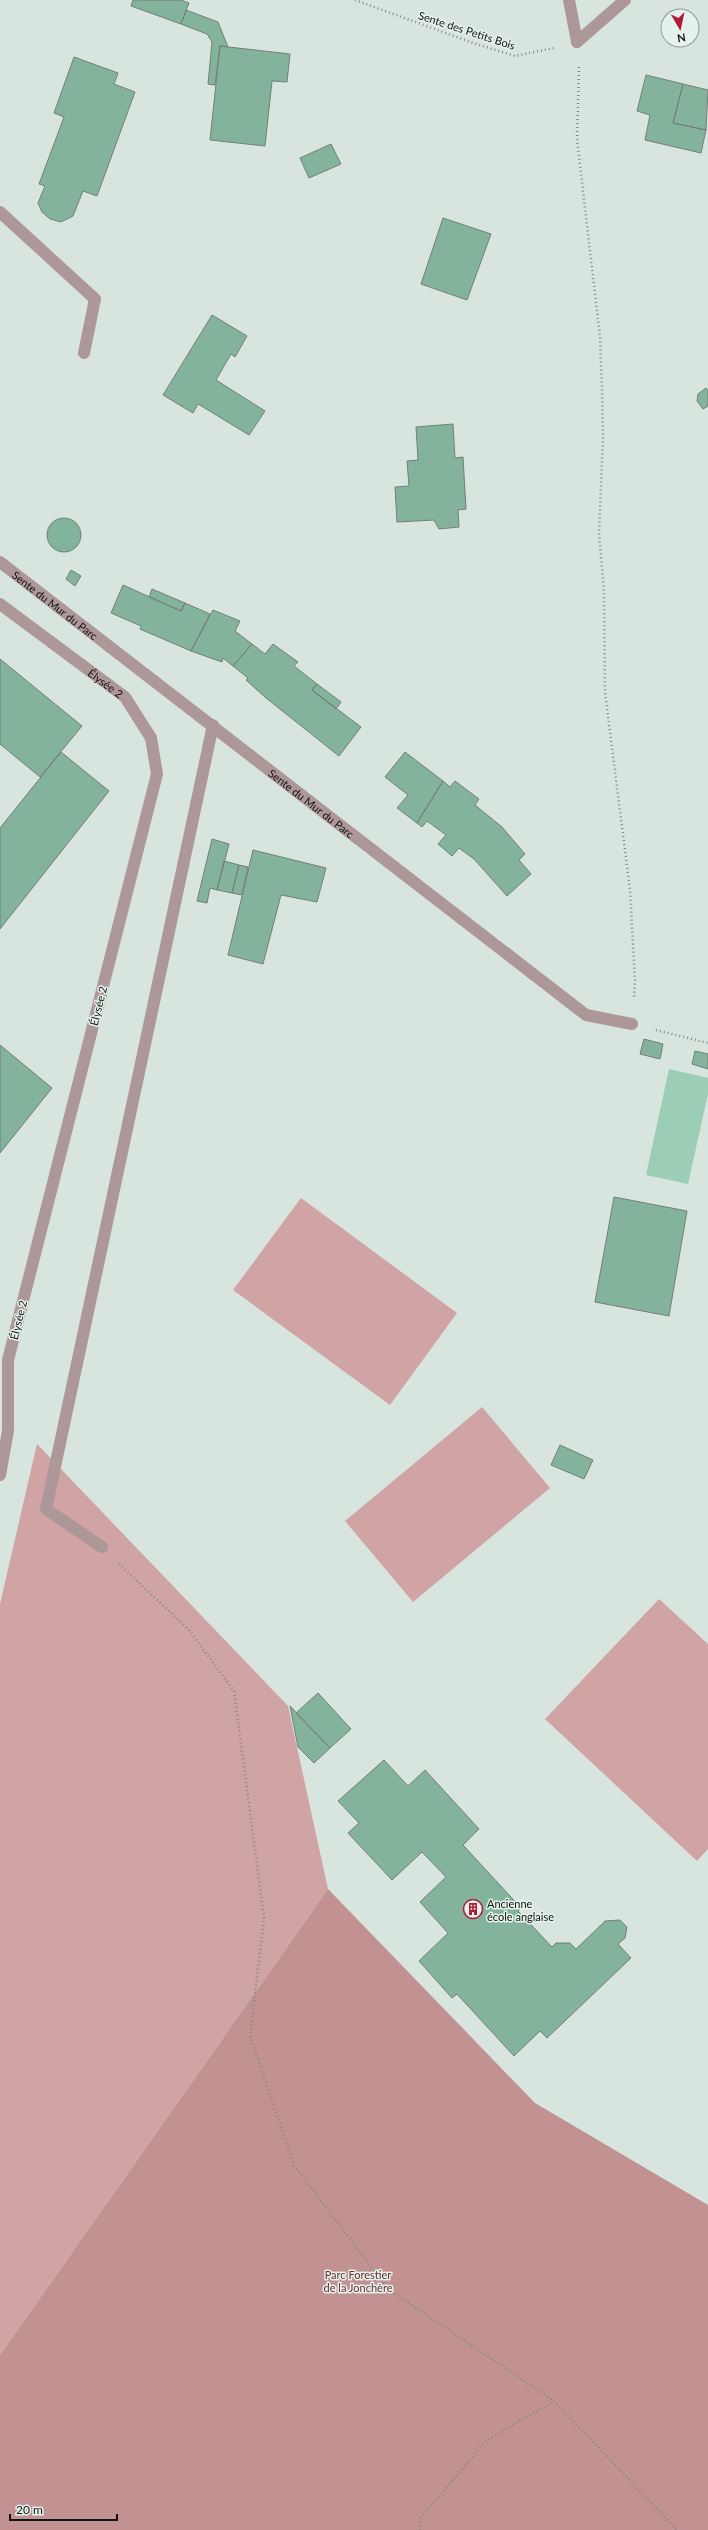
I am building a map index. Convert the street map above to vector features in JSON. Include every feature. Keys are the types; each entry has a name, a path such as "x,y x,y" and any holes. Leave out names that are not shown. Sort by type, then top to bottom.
{"street":[{"path":"569,0 577,42"},
{"path":"577,42 625,0"},
{"path":"0,212 94,299 84,353"},
{"name":"Sente du Mur du Parc","path":"0,562 586,1015 632,1024"},
{"name":"Élysée 2","path":"0,604 125,697 151,738 157,774 8,1360 8,1430 0,1475"},
{"path":"102,1547 46,1509 212,725"}],"path":[{"name":"Sente des Petits Bois","path":"355,0 476,44 515,56 577,42"},
{"path":"577,42 579,69 577,139 600,337 603,438 599,533 604,590 605,692 630,890 635,980 632,1024 708,1043"},
{"path":"102,1547 189,1630 234,1690 264,1918 250,2036 294,2165 388,2289 554,2401 677,2530"},
{"path":"420,2530 420,2519 487,2440 554,2401"}],"shaded area":[{"path":"669,1069 708,1078 708,1094 688,1184 646,1175"},
{"path":"301,1198 457,1313 390,1405 233,1290"},
{"path":"482,1407 550,1488 413,1602 345,1521"},
{"path":"37,1444 288,1706 328,1889 0,2355 0,1604"},
{"path":"659,1599 708,1644 708,1849 697,1861 545,1719"}],"green space":[{"name":"Parc Forestier de la Jonchère","path":"328,1889 535,2103 708,2205 708,2530 0,2530 0,2355"}],"building":[{"path":"133,0 181,0 189,3 181,24 131,6"},
{"path":"186,10 218,22 228,47 220,46 215,85 208,84 212,42 207,34 181,24"},
{"path":"220,46 290,54 287,82 272,81 265,146 210,140"},
{"path":"74,57 118,73 114,84 135,92 97,196 83,191 73,216 61,222 50,219 42,212 38,203 45,186 39,184 64,117 54,113"},
{"path":"646,75 683,84 673,123 706,130 701,153 645,140 650,115 637,111"},
{"path":"683,84 708,90 706,130 673,123"},
{"path":"331,144 341,164 309,178 300,158"},
{"path":"443,218 491,234 467,300 421,284"},
{"path":"212,315 247,336 235,357 231,354 216,380 265,411 249,435 198,404 193,413 163,395"},
{"path":"706,388 708,391 708,406 703,409 697,401 698,394"},
{"path":"453,424 455,458 463,457 466,509 458,510 459,527 439,529 434,520 397,522 395,487 409,486 407,461 418,460 416,427"},
{"path":"64,518 76,523 81,535 76,547 64,552 52,547 47,535 52,523"},
{"path":"71,570 81,576 75,586 66,579"},
{"path":"123,585 181,611 185,603 210,614 191,651 140,629 141,626 111,613"},
{"path":"152,589 185,603 181,611 149,597"},
{"path":"213,610 240,621 235,631 252,644 233,666 223,658 222,662 191,651"},
{"path":"252,644 265,654 273,644 298,662 294,666 317,684 312,690 361,727 339,756 266,698 246,680 248,678 233,666"},
{"path":"0,659 82,726 40,777 0,744"},
{"path":"317,684 341,702 336,709 312,690"},
{"path":"61,752 109,791 0,929 0,828"},
{"path":"405,752 443,781 417,823 397,808 408,795 385,777"},
{"path":"443,781 450,787 455,781 479,799 475,805 502,827 525,854 519,860 531,874 507,896 474,859 459,848 452,856 438,844 446,835 427,821 422,827 417,823"},
{"path":"212,839 229,844 217,890 210,888 207,903 197,901"},
{"path":"253,850 326,868 317,902 281,895 263,964 228,955"},
{"path":"224,861 239,865 232,893 217,890"},
{"path":"239,865 248,867 242,895 232,893"},
{"path":"644,1039 663,1044 660,1059 640,1054"},
{"path":"0,1045 52,1088 0,1153"},
{"path":"695,1051 708,1054 708,1069 692,1064"},
{"path":"614,1197 687,1211 669,1316 595,1302"},
{"path":"560,1445 593,1460 584,1479 551,1465"},
{"path":"318,1693 351,1729 330,1748 296,1713"},
{"path":"290,1706 330,1748 314,1763 298,1747"},
{"name":"Ancienne école anglaise","path":"384,1760 408,1786 425,1770 479,1829 463,1845 521,1908 518,1911 552,1947 556,1943 570,1943 576,1949 605,1921 620,1920 627,1927 625,1938 618,1944 631,1958 547,2038 540,2031 514,2056 457,1994 452,1998 419,1961 448,1933 420,1902 446,1877 422,1852 392,1880 348,1833 359,1823 338,1801"}],"place":[{"name":"Ancienne école anglaise","path":"473,1909"}]}
